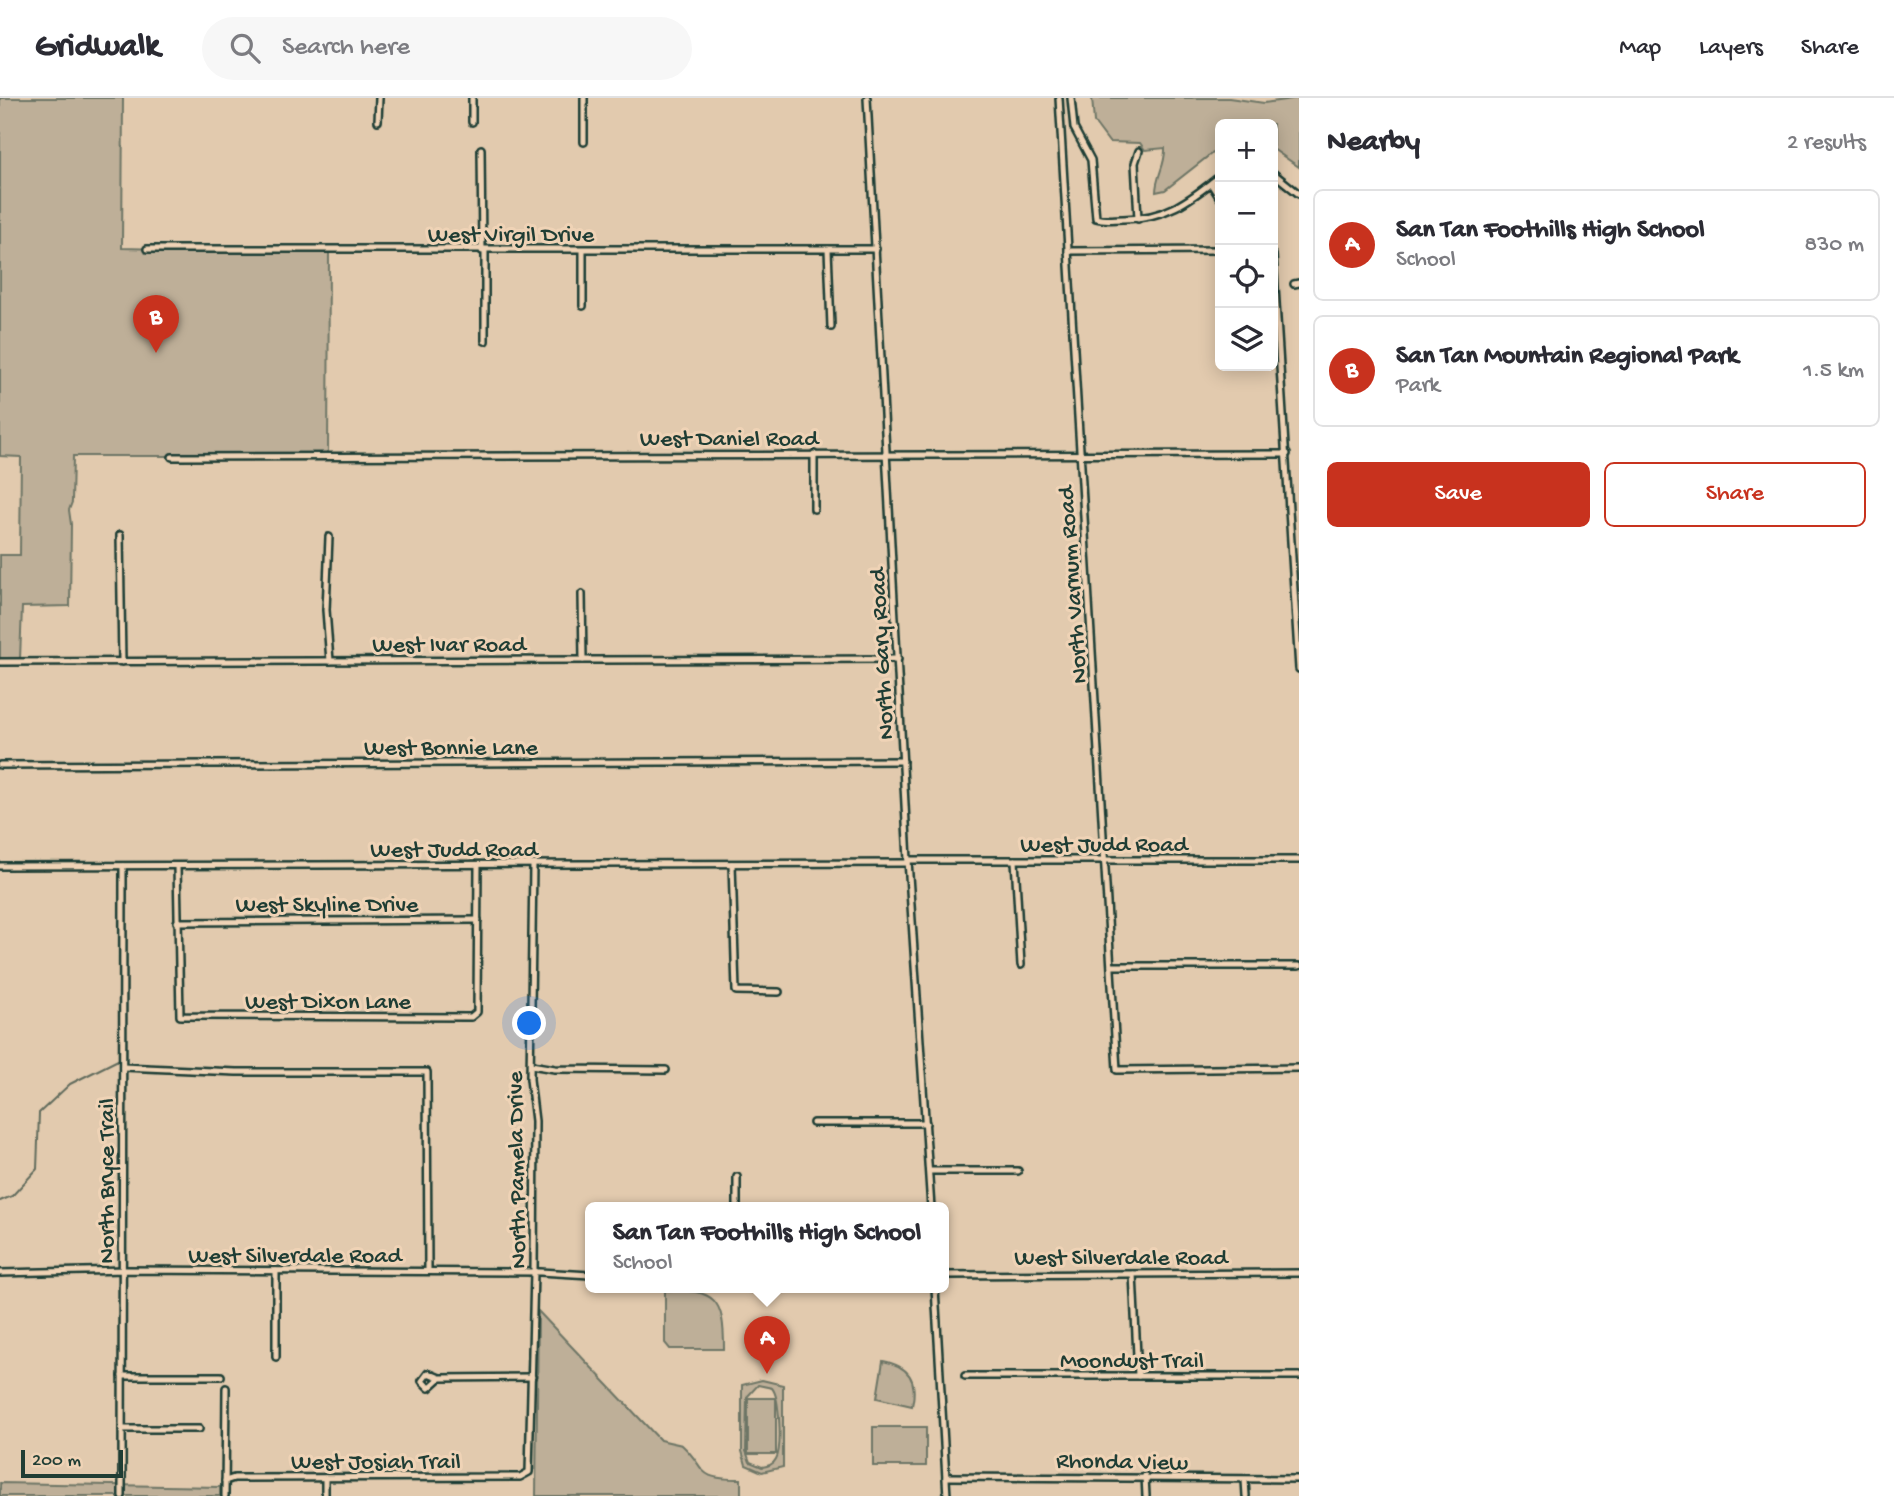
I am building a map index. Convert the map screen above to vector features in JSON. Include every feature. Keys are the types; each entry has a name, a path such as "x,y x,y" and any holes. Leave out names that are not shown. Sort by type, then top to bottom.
{"street":[{"path":"379,98 379,121"},
{"path":"472,98 472,122"},
{"path":"584,98 584,142"},
{"name":"North Gary Road","path":"867,98 908,862 931,1202"},
{"name":"North Varnum Road","path":"1059,98 1106,860 1116,1070 1299,1068"},
{"path":"1072,98 1074,128 1091,160 1096,218 1138,219 1173,211 1215,180"},
{"path":"481,149 485,341"},
{"path":"1138,219 1135,163 1139,151"},
{"path":"1278,177 1299,194"},
{"path":"1211,184 1215,190"},
{"name":"West Virgil Drive","path":"147,249 876,249"},
{"path":"828,249 831,327"},
{"path":"1068,251 1215,250"},
{"path":"583,251 583,306"},
{"path":"1277,308 1299,669"},
{"path":"814,454 814,509"},
{"name":"West Daniel Road","path":"172,457 1287,454"},
{"path":"120,535 122,662"},
{"path":"328,537 326,610 330,661"},
{"path":"582,594 583,660"},
{"name":"West Ivar Road","path":"0,662 898,659"},
{"name":"West Bonnie Lane","path":"0,765 903,761"},
{"path":"1015,860 1021,965"},
{"name":"West Judd Road","path":"0,866 1299,860"},
{"path":"732,864 736,991 779,992"},
{"path":"478,865 478,920"},
{"name":"North Pamela Drive","path":"527,1475 530,1466 534,1272 535,1121 531,1065 533,865"},
{"name":"North Bryce Trail","path":"122,1496 123,866"},
{"path":"177,866 177,922"},
{"name":"West Skyline Drive","path":"177,922 478,920"},
{"name":"West Dixon Lane","path":"177,922 180,1016 393,1018 475,1014 478,920"},
{"path":"1111,966 1299,966"},
{"path":"531,1065 555,1069 666,1070"},
{"path":"123,1067 236,1072 427,1072 428,1271"},
{"path":"813,1123 926,1123"},
{"path":"929,1171 1018,1171"},
{"path":"737,1177 737,1202"},
{"name":"West Silverdale Road","path":"0,1273 123,1270 534,1272 585,1275"},
{"path":"276,1271 276,1357"},
{"name":"West Silverdale Road","path":"949,1275 1299,1272"},
{"path":"1133,1274 1138,1376"},
{"path":"935,1293 947,1496"},
{"path":"122,1376 221,1376"},
{"name":"Moondust Trail","path":"965,1376 1299,1376"},
{"path":"440,1378 532,1377"},
{"path":"225,1496 226,1388"},
{"path":"122,1429 199,1429"},
{"name":"West Josiah Trail","path":"225,1481 234,1478 527,1475"},
{"path":"1144,1476 1146,1496"},
{"name":"Rhonda View","path":"946,1477 1144,1476 1299,1479"},
{"path":"325,1479 325,1496"},
{"path":"1245,1480 1246,1496"}],"shaded area":[{"path":"0,98 123,98 122,248 329,253 328,456 73,456 72,502 69,510 70,606 22,607 20,659 0,659 0,555 20,555 21,457 0,456"},
{"path":"1092,98 1229,98 1264,103 1299,98 1299,167 1278,152 1278,119 1215,119 1215,153 1165,190 1156,192 1165,148 1145,150 1140,143 1109,142 1094,122"},
{"path":"665,1293 699,1293 714,1300 722,1318 724,1349 670,1349 665,1343"},
{"path":"538,1311 660,1440 682,1445 708,1475 741,1479 741,1496 536,1496"},
{"path":"883,1361 899,1366 909,1376 914,1389 912,1406 877,1398"},
{"path":"762,1380 783,1385 783,1467 762,1472 746,1465 742,1451 742,1385","holes":["758,1385 772,1388 778,1412 778,1453 775,1461 762,1467 750,1462 746,1451 747,1397"]},
{"path":"748,1398 776,1398 776,1454 748,1454"},
{"path":"873,1427 926,1427 926,1466 873,1466"},
{"path":"0,1483 220,1487 220,1496 0,1496"}],"waterway":[{"path":"0,1201 12,1196 37,1169 39,1113 70,1084 120,1059"}],"place":[{"name":"San Tan Mountain Regional Park","path":"156,353"},
{"name":"San Tan Foothills High School","path":"767,1374"}]}
